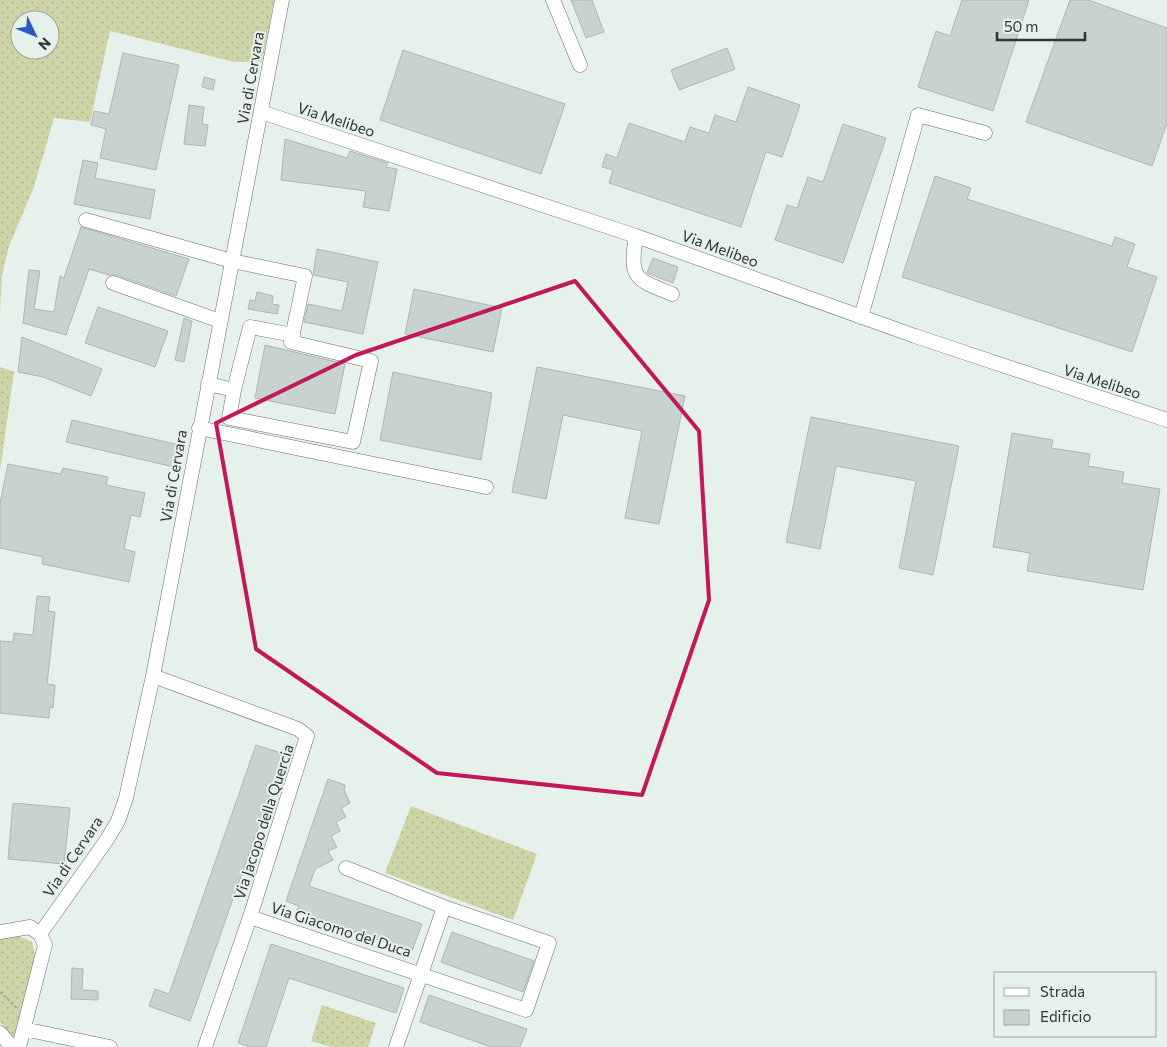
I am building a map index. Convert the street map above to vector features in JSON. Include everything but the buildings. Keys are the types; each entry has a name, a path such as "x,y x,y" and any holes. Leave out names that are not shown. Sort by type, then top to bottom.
{"street":[{"name":"Via di Cervara","path":"40,934 118,820 126,798 153,676 282,0"},
{"path":"553,0 580,65"},
{"name":"Via Melibeo","path":"261,112 636,236 861,317 1167,420"},
{"path":"861,317 918,115 985,133"},
{"path":"86,220 232,261 305,276 292,342 370,360 353,442 229,418 250,327 293,335"},
{"path":"636,236 633,256 635,271 641,281 672,294"},
{"path":"113,283 220,321"},
{"path":"208,384 234,390"},
{"path":"199,428 486,487"},
{"name":"Via Jacopo della Quercia","path":"153,676 298,729 307,736 250,917 205,1047"},
{"name":"Via Giacomo del Duca","path":"250,917 526,1010 549,943 444,907 346,868"},
{"name":"Via Giacomo del Duca","path":"396,1047 444,907"},
{"path":"0,932 26,927 40,934 44,941 44,950 19,1047"},
{"path":"24,1029 110,1047"},
{"path":"0,1033 12,1047"}],"path":[{"path":"0,992 15,1008 20,1010"}],"highlighted area":[{"path":"575,281 699,431 709,600 642,795 437,773 256,649 216,423 356,355"}],"green space":[{"path":"0,0 274,0 262,62 234,62 110,31 90,122 54,118 34,187 9,246 2,275 0,312"},
{"path":"0,367 14,372 0,471"},
{"path":"411,806 537,854 513,920 385,873"},
{"path":"17,935 32,942 35,955 15,1038 0,1022 0,939"},
{"path":"322,1005 376,1023 368,1047 331,1047 311,1041"}]}
